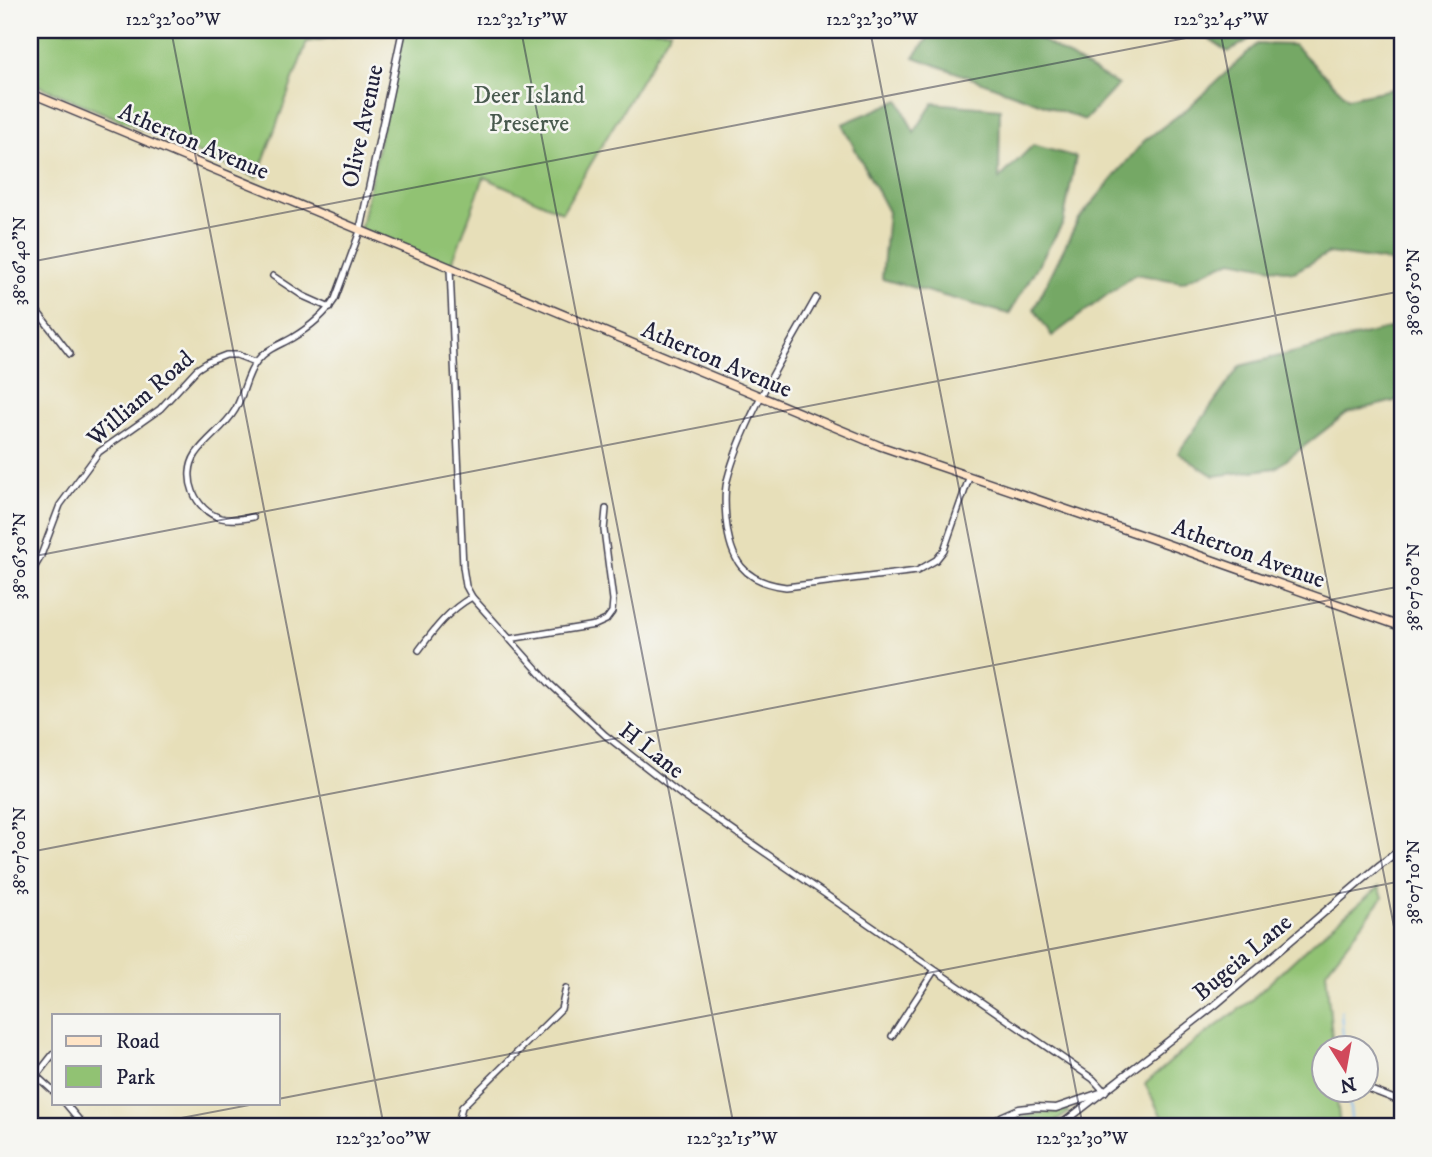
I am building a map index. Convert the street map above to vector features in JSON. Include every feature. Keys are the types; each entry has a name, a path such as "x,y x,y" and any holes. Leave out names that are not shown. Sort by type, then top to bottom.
{"main road":[{"name":"Atherton Avenue","path":"30,93 880,446 1402,627"}],"street":[{"name":"Olive Avenue","path":"360,231 402,30"},
{"path":"253,517 234,520 220,518 208,512 199,503 190,479 191,465 197,452 219,432 233,414 255,362 268,350 320,319 330,308 360,231"},
{"name":"H Lane","path":"450,269 463,567 466,586 472,597 550,684 606,735 683,796 1093,1079 1105,1092"},
{"path":"273,276 303,296 330,308"},
{"path":"816,298 761,398 726,484 728,537 731,550 742,568 758,580 786,587 917,571 927,567 944,551 970,478"},
{"path":"30,302 70,354"},
{"name":"William Road","path":"30,575 40,558 60,505 99,452 160,409 197,369 208,362 226,355 237,355 255,362"},
{"path":"509,639 596,625 606,620 612,612 613,600 604,530 606,509"},
{"path":"419,650 440,622 458,605 472,597"},
{"name":"Bugeia Lane","path":"1058,1127 1215,1005 1402,848"},
{"path":"892,1036 934,971"},
{"path":"457,1127 462,1107 561,1009 566,988"},
{"path":"36,1076 52,1056"},
{"path":"30,1070 52,1090"},
{"path":"992,1126 1019,1109 1056,1108 1105,1092"},
{"path":"1380,1093 1402,1102"},
{"path":"66,1104 85,1127"}],"green space":[{"path":"30,30 359,30 354,34 307,42 257,178 30,82"},
{"name":"Deer Island Preserve","path":"403,30 671,30 562,212 484,177 450,269 360,231"},
{"path":"934,30 1024,30 1118,85 1085,120 914,57"},
{"path":"1196,30 1265,30 1228,52"},
{"path":"1257,44 1294,45 1348,98 1402,87 1402,263 1329,253 1294,272 1232,260 1182,282 1135,274 1052,336 1034,309 1078,220 1144,141 1188,108"},
{"path":"899,100 914,133 933,103 1000,109 999,179 1033,145 1076,157 1063,223 1009,314 882,279 888,212 842,124"},
{"path":"1402,325 1402,399 1347,413 1276,468 1214,476 1178,453 1240,366"},
{"path":"1379,887 1383,897 1326,971 1332,1034 1310,1034 1310,1104 1337,1104 1340,1127 1167,1127 1145,1084 1184,1050 1249,1002 1320,936"},
{"path":"1067,1110 1068,1113 1048,1127 1007,1127 1011,1122 1025,1116"}],"waterway":[{"path":"1341,1011 1343,1034"},
{"path":"1350,1104 1352,1127"}]}
